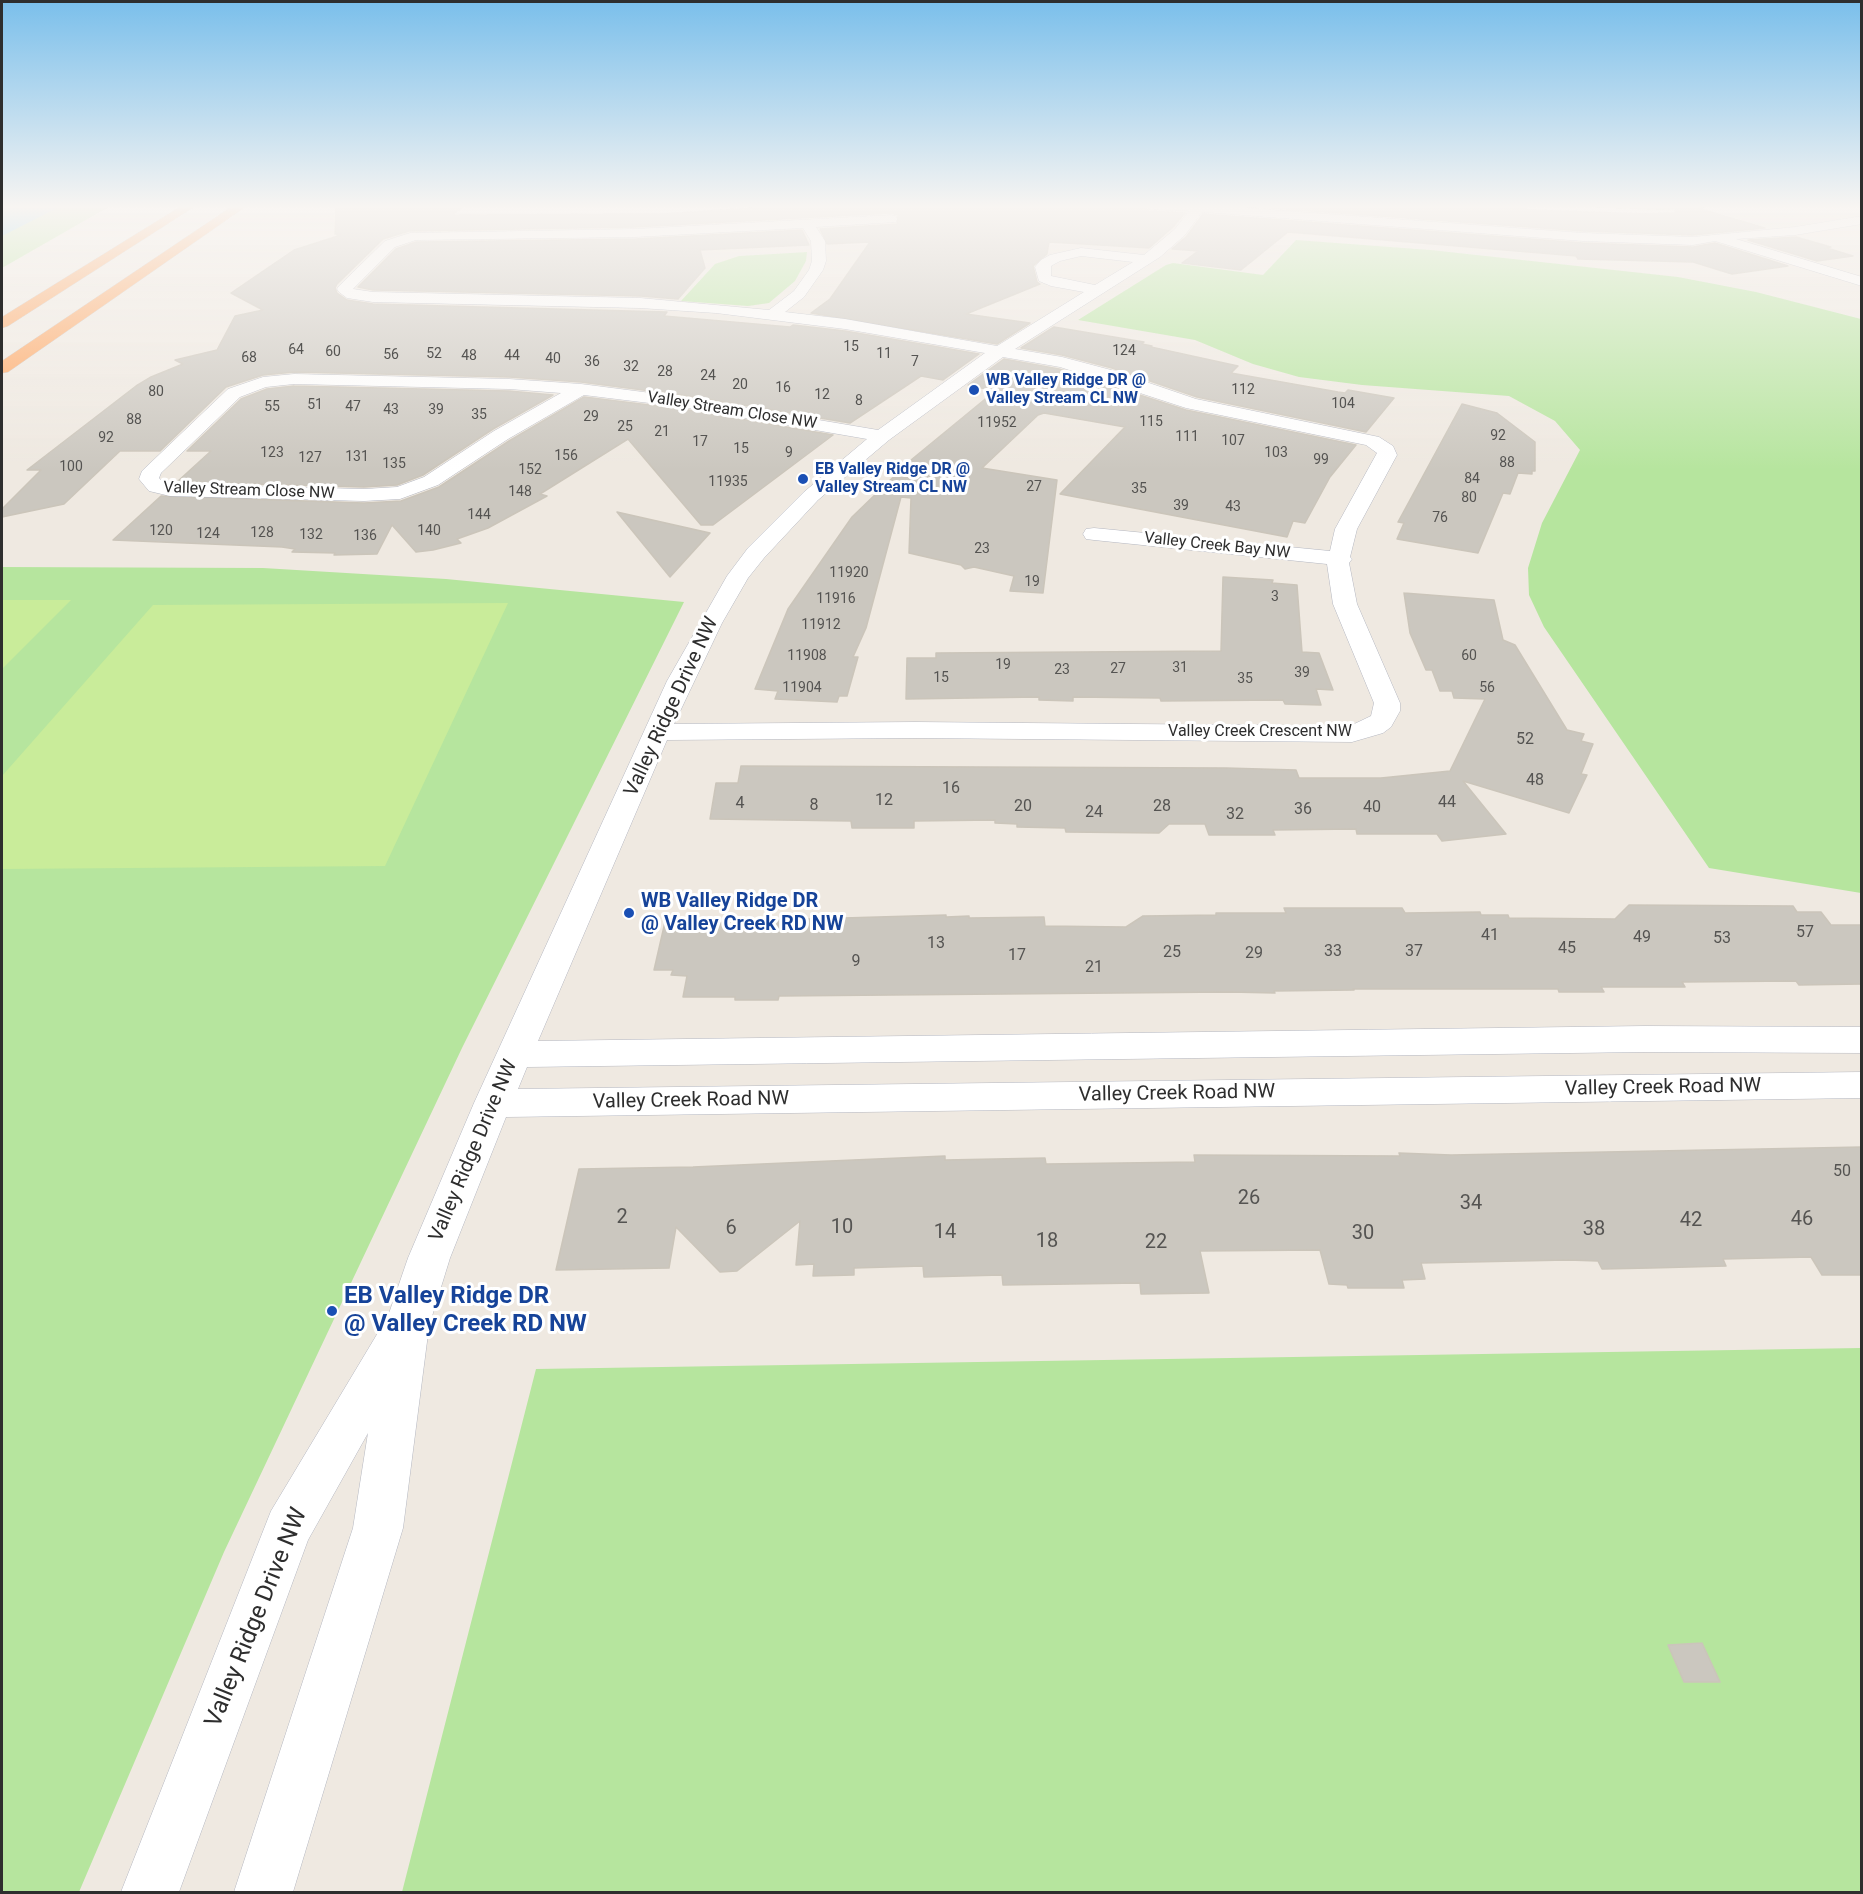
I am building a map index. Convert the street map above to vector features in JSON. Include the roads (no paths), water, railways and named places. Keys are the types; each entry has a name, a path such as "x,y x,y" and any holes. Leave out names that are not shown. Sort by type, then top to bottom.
{"highway":[{"path":"2,323 49,293"},
{"path":"2,368 112,293"}],"street":[{"path":"350,293 361,296 610,302 773,314 864,327 1000,351"},
{"path":"773,314 799,293"},
{"name":"Valley Ridge Drive NW","path":"264,1893 378,1528 407,1326 429,1258 455,1190 680,681 738,576 778,527 811,496 882,436 1000,351 1094,293"},
{"name":"Valley Creek Crescent NW","path":"658,732 927,730 1337,734 1363,731 1382,721 1387,711 1387,703 1345,604 1338,562 1341,559 1346,529 1387,455 1380,445 1363,438 1203,407 1062,362 1000,351"},
{"name":"Valley Stream Close NW","path":"581,389 501,435 431,481 400,493 364,495 170,490 156,487 149,479 152,471 234,393 263,382 294,379 422,381 581,389 682,402 882,436"},
{"name":"Valley Creek Bay NW","path":"1094,534 1341,559"},
{"path":"516,1054 1645,1039 1862,1040"},
{"path":"1645,1039 1672,1088"},
{"path":"989,1047 993,1097"},
{"name":"Valley Creek Road NW","path":"493,1103 1862,1084"},
{"name":"Valley Ridge Drive NW","path":"150,1893 288,1528 407,1326"}],"place":[{"name":"WB Valley Ridge DR @ Valley Stream CL NW","path":"974,390"},
{"name":"EB Valley Ridge DR @ Valley Stream CL NW","path":"803,479"},
{"name":"WB Valley Ridge DR @ Valley Creek RD NW","path":"629,913"},
{"name":"EB Valley Ridge DR @ Valley Creek RD NW","path":"332,1311"}]}
